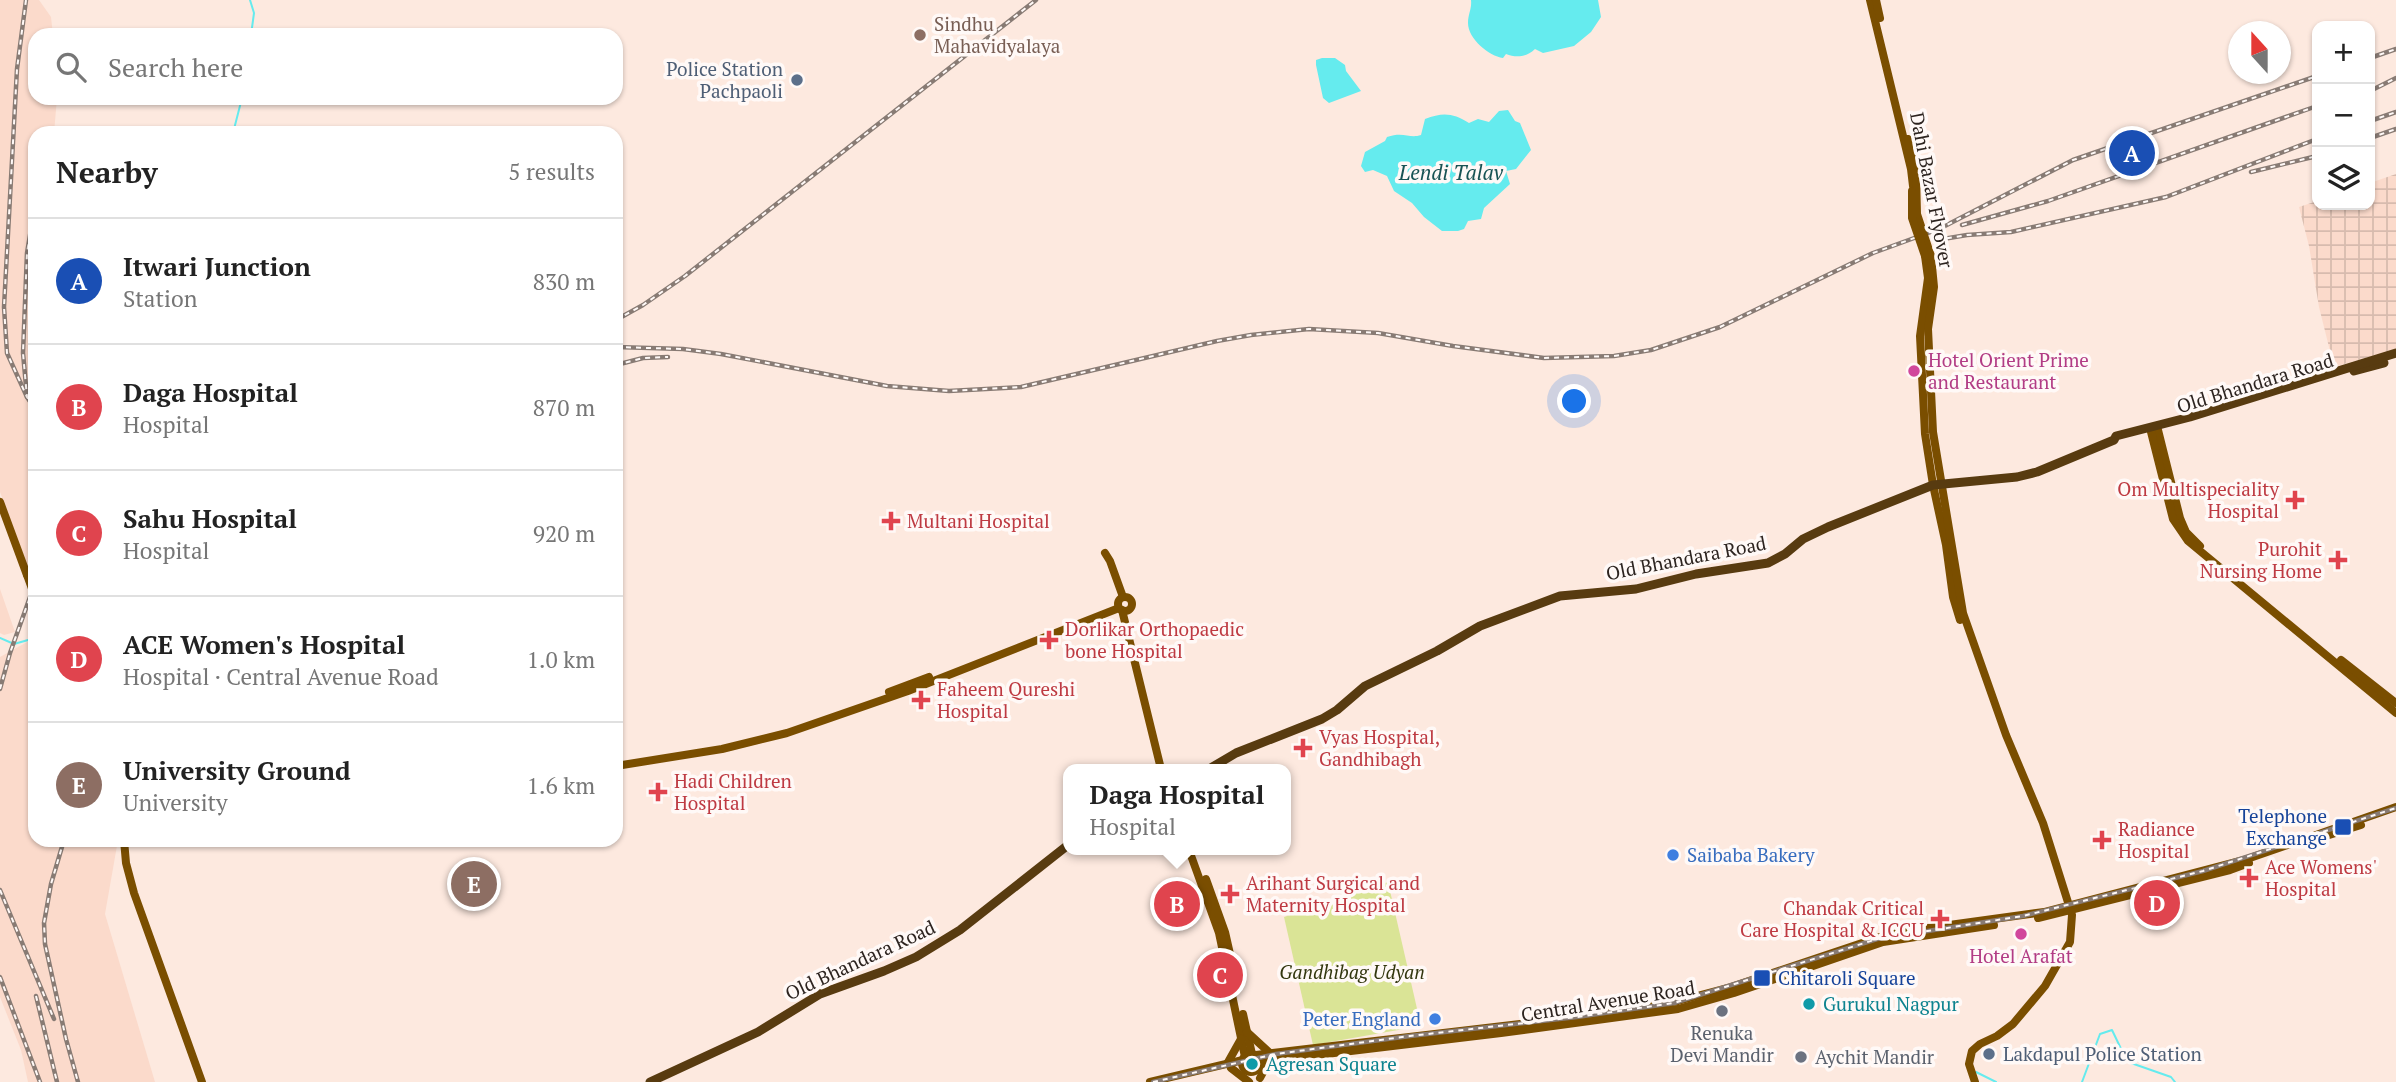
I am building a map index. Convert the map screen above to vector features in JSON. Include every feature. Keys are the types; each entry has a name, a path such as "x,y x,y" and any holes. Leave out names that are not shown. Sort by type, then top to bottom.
{"highway":[{"path":"2380,361 2396,353"},
{"name":"Old Bhandara Road","path":"1217,764 1236,753 1322,719 1337,710 1364,686 1480,626 1560,596 1636,589 1696,575 1768,563 1785,554 1803,539 1828,527 1937,485 2017,477 2037,472 2104,444 2380,361 2396,359"},
{"name":"Old Bhandara Road","path":"650,1082 758,1032 820,994 916,957 960,930 1063,850"}],"main road":[{"path":"1870,0 1879,26"},
{"path":"1876,0 1879,26"},
{"name":"Dahi Bazar Flyover","path":"1879,26 1911,169 1912,218 1925,256 1928,278 1928,370 1937,485 1961,615 2022,787 2040,824 2070,921 2070,942 2045,986 2013,1024 1972,1051 1969,1064 1975,1082"},
{"path":"2154,429 2186,532 2224,567 2396,703"},
{"path":"2154,429 2173,519 2188,541 2396,713"},
{"path":"0,502 28,578"},
{"path":"1106,556 1128,623 1163,764"},
{"path":"623,763 718,746 786,728 1121,605"},
{"path":"2067,909 2247,859 2396,807"},
{"name":"Central Avenue Road","path":"1150,1082 1229,1066 1256,1066 1439,1036 1678,1009 1734,993 1883,939 2067,909 2230,870 2290,846 2396,813"},
{"path":"124,847 125,863 134,893 202,1082"},
{"path":"1191,855 1219,933 1244,1035 1256,1066"},
{"path":"1197,855 1225,932 1244,1035 1256,1066"},
{"path":"1244,1035 1229,1066 1249,1082"},
{"name":"Central Avenue Road","path":"1174,1082 1229,1066"}],"shaded area":[{"path":"0,0 39,0 51,17 52,28 28,28 28,105 56,105 55,126 28,126 28,566 0,492"},
{"path":"2396,174 2396,349 2334,367 2299,207 2312,203 2312,210 2375,210 2375,181"},
{"path":"0,589 15,632 4,635 0,633"},
{"path":"28,642 28,847 117,847 105,914 155,1082 28,1082 21,1050 0,997 0,657"}],"green space":[{"name":"Gandhibag Udyan","path":"1388,882 1421,1026 1313,1045 1284,917"}],"water":[{"path":"1471,0 1598,0 1601,17 1591,32 1574,46 1543,53 1535,49 1525,55 1506,54 1503,58 1497,57 1475,41 1468,23"},
{"path":"1335,58 1345,65 1346,71 1361,91 1329,103 1323,98 1316,65 1316,60"},
{"name":"Lendi Talav","path":"1508,110 1515,121 1520,123 1531,150 1516,169 1506,171 1510,184 1484,208 1481,219 1468,221 1464,229 1442,231 1412,203 1394,191 1387,176 1373,170 1365,172 1361,166 1365,152 1385,141 1387,137 1421,135 1425,119 1448,115 1469,123 1478,119 1489,122 1499,111"}],"waterway":[{"path":"250,0 254,13 252,28"},
{"path":"235,126 240,105"},
{"path":"0,638 14,644 28,640"},
{"path":"2082,1082 2100,1034 2112,1030 2131,1063 2171,1077 2175,1082"},
{"path":"1976,1072 1996,1082"}],"railway":[{"path":"26,0 17,69 4,307 7,353 27,397"},
{"path":"623,316 685,276 1036,0"},
{"path":"2375,56 2396,49"},
{"path":"623,347 683,349 721,354 887,386 949,391 1021,387 1217,341 1309,329 1378,333 1544,358 1614,356 1651,350 1720,327 1873,253 1939,229 2073,160 2312,78"},
{"path":"2375,88 2396,78"},
{"path":"1962,225 2048,201 2312,108"},
{"path":"2375,119 2396,112"},
{"path":"2375,136 2396,129"},
{"path":"1937,240 2011,232 2166,197 2312,141"},
{"path":"2251,172 2312,157"},
{"path":"28,247 23,353 28,398"},
{"path":"623,363 643,358 668,357"},
{"path":"0,689 28,603"},
{"path":"1153,1082 1276,1054 1674,1003 1877,939 2023,916 2203,871 2396,808"},
{"path":"62,847 51,884 44,923 45,944 78,1082"},
{"path":"0,890 54,1019"},
{"path":"0,977 40,1082"},
{"path":"36,996 57,1082"}],"place":[{"name":"Sindhu Mahavidyalaya","path":"920,35"},
{"name":"Police Station Pachpaoli","path":"797,80"},
{"name":"Itwari Junction","path":"2132,153"},
{"name":"Hotel Orient Prime and Restaurant","path":"1914,371"},
{"name":"Om Multispeciality Hospital","path":"2295,500"},
{"name":"Multani Hospital","path":"891,521"},
{"name":"Purohit Nursing Home","path":"2338,560"},
{"name":"Dorlikar Orthopaedic bone Hospital","path":"1049,640"},
{"name":"Faheem Qureshi Hospital","path":"921,700"},
{"name":"Vyas Hospital, Gandhibagh","path":"1303,748"},
{"name":"Hadi Children Hospital","path":"658,792"},
{"name":"Telephone Exchange","path":"2343,827"},
{"name":"Radiance Hospital","path":"2102,840"},
{"name":"Saibaba Bakery","path":"1673,855"},
{"name":"Ace Womens' Hospital","path":"2249,878"},
{"name":"University Ground","path":"474,884"},
{"name":"Arihant Surgical and Maternity Hospital","path":"1230,894"},
{"name":"ACE Women's Hospital","path":"2157,903"},
{"name":"Daga Hospital","path":"1177,904"},
{"name":"Chandak Critical Care Hospital & ICCU","path":"1940,919"},
{"name":"Hotel Arafat","path":"2021,934"},
{"name":"Sahu Hospital","path":"1220,975"},
{"name":"Chitaroli Square","path":"1762,978"},
{"name":"Gurukul Nagpur","path":"1809,1004"},
{"name":"Renuka Devi Mandir","path":"1722,1011"},
{"name":"Peter England","path":"1435,1019"},
{"name":"Lakdapul Police Station","path":"1989,1054"},
{"name":"Aychit Mandir","path":"1801,1057"},
{"name":"Agresan Square","path":"1252,1064"}]}
